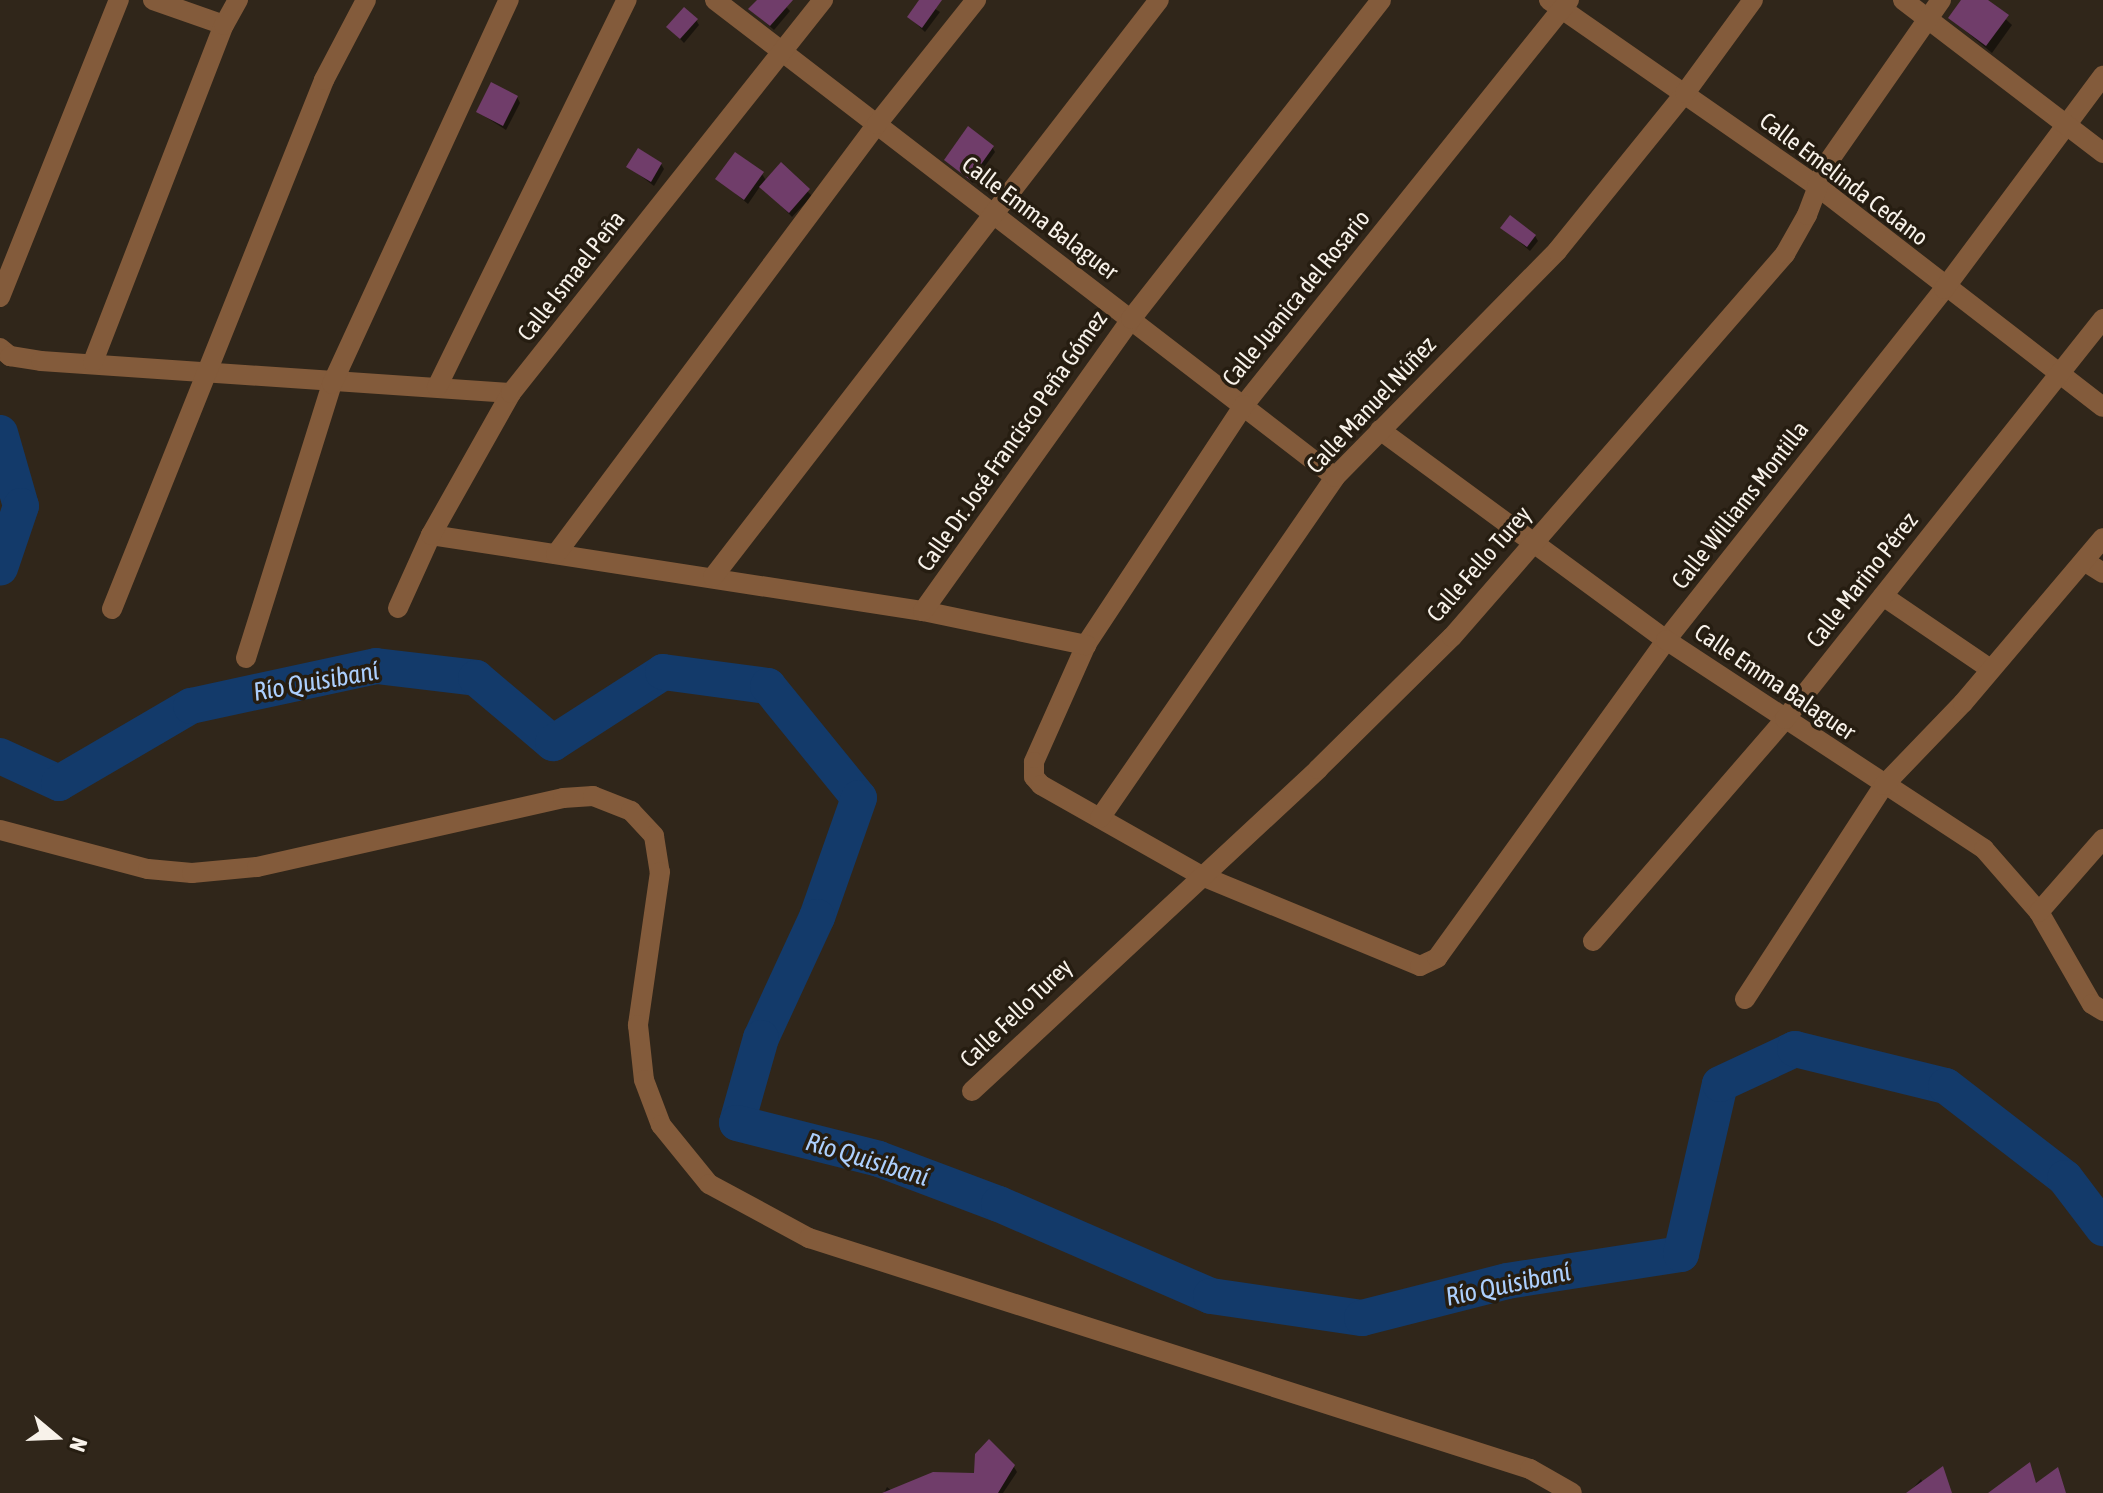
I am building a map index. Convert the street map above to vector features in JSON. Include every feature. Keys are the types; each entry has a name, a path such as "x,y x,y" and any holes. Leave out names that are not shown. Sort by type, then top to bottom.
{"street":[{"path":"0,297 119,0"},
{"path":"153,0 224,25"},
{"path":"93,362 224,25 238,0"},
{"path":"112,609 324,80 366,0"},
{"path":"246,658 332,384 509,0"},
{"path":"437,387 627,0"},
{"name":"Calle Emma Balaguer","path":"715,0 992,217 1131,319 1335,477"},
{"name":"Calle Ismael Peña","path":"398,608 431,535 511,393 823,0"},
{"path":"556,554 877,124 976,0"},
{"path":"713,577 1159,0"},
{"name":"Calle Dr. José Francisco Peña Gómez","path":"923,611 1131,319 1381,0"},
{"name":"Calle Manuel Núñez","path":"1100,818 1335,477 1557,251 1685,93 1753,0"},
{"path":"1903,0 2103,153"},
{"name":"Calle Fello Turey","path":"972,1091 1452,637 1785,254 1817,186 1926,18 1941,0"},
{"name":"Calle Emelinda Cedano","path":"1560,3 1817,186 1944,289 2061,372 2103,407"},
{"name":"Calle Juanica del Rosario","path":"1100,818 1034,777 1034,762 1086,645 1244,405 1560,3"},
{"name":"Calle Williams Montilla","path":"1202,876 1420,966 1437,958 1666,640 1944,289 2103,76"},
{"name":"Calle Marino Pérez","path":"1593,941 1785,719 2103,319"},
{"path":"0,348 10,356 41,361 93,362 332,384 511,393"},
{"name":"Calle Emma Balaguer","path":"1380,430 1535,540 1666,640 1984,849 2039,912 2099,1002"},
{"path":"431,535 923,611 1086,645"},
{"path":"1745,999 1884,785 1963,703 1989,668 2103,538"},
{"path":"2084,561 2103,573"},
{"path":"1883,596 1989,668"},
{"path":"0,830 148,869 192,873 257,867 563,798 593,796 631,811 654,836 660,872 638,1025 644,1080 661,1125 709,1184 809,1238 1530,1469 1572,1493"},
{"path":"1100,818 1202,876"},
{"path":"2039,912 2103,839"}],"building":[{"path":"757,0 793,0 770,26 748,9"},
{"path":"919,0 942,0 922,28 907,17"},
{"path":"1961,0 1988,0 2009,15 1986,46 1948,18"},
{"path":"684,7 698,19 680,39 666,27"},
{"path":"491,82 518,96 503,126 476,112"},
{"path":"968,126 994,146 970,180 944,160"},
{"path":"638,148 662,163 651,182 626,167"},
{"path":"735,152 764,172 744,200 715,179"},
{"path":"781,162 810,189 789,213 759,187"},
{"path":"1510,215 1536,235 1527,247 1500,228"},
{"path":"989,1439 1015,1465 998,1493 882,1493 933,1472 974,1473 975,1454"},
{"path":"2030,1462 2036,1483 2058,1467 2066,1493 1988,1493"},
{"path":"1943,1466 1952,1493 1906,1493"}],"waterway":[{"name":"Río Quisibaní","path":"0,433 21,506 0,568"},
{"name":"Río Quisibaní","path":"0,756 59,783 191,706 376,666 476,678 553,743 663,672 768,686 859,798 817,917 761,1038 737,1123 879,1159 999,1204 1211,1296 1362,1318 1507,1281 1681,1254 1720,1084 1795,1049 1946,1086 2065,1178 2103,1228"}]}
